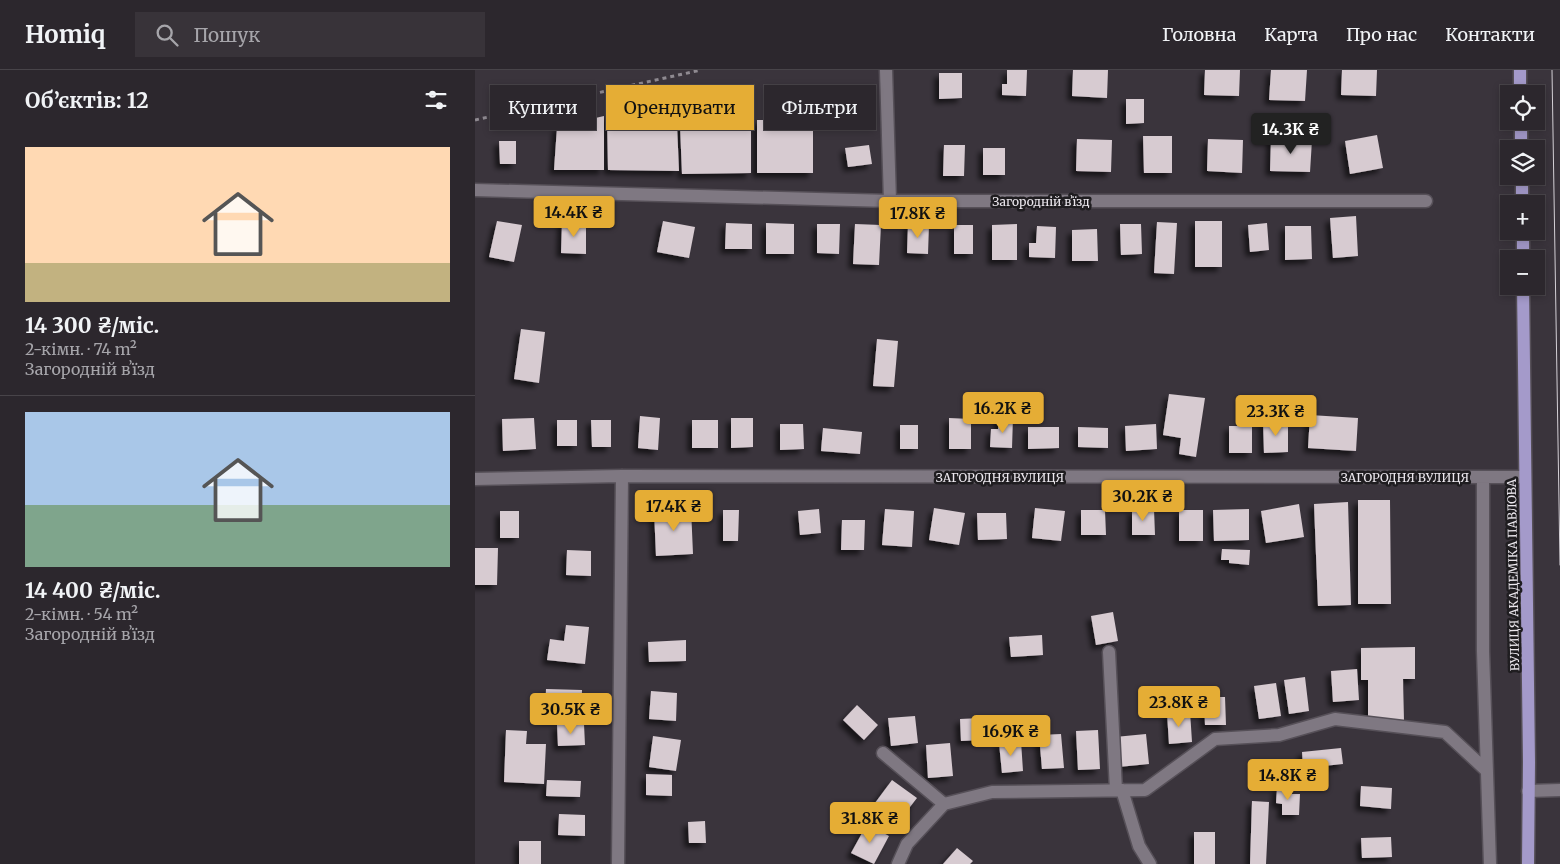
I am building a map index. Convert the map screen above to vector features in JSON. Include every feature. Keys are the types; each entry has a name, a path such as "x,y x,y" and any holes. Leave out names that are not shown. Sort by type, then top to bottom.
{"main road":[{"path":"1520,70 1520,85"},
{"name":"ВУЛИЦЯ АКАДЕМІКА ПАВЛОВА","path":"1523,295 1528,864"}],"street":[{"path":"886,70 890,201"},
{"name":"Загородній вʼїзд","path":"475,190 890,201 1427,201"},
{"path":"618,864 622,476"},
{"name":"ЗАГОРОДНЯ ВУЛИЦЯ","path":"475,479 622,476 1525,477"},
{"path":"1483,477 1483,651 1490,864"},
{"path":"1109,652 1119,790 1139,846 1150,864"},
{"path":"898,864 907,844 944,804 992,792 1145,790 1215,739 1279,735 1335,719 1445,732 1487,771"},
{"path":"883,753 944,804"},
{"path":"1528,791 1560,790"}],"path":[{"path":"475,120 701,70"}],"building":[{"path":"1007,70 1027,70 1026,96 1002,95 1002,84 1007,84"},
{"path":"1073,70 1108,70 1107,98 1072,96"},
{"path":"1205,70 1240,70 1239,96 1204,95"},
{"path":"1271,70 1307,70 1305,101 1269,100"},
{"path":"1342,70 1377,70 1376,96 1341,95"},
{"path":"939,73 962,73 962,98 939,99"},
{"path":"1126,99 1144,99 1144,123 1126,124"},
{"path":"604,116 604,170 554,170 557,130 596,130 596,118"},
{"path":"757,120 764,120 764,130 813,130 813,173 757,173"},
{"path":"607,130 677,130 679,171 608,170"},
{"path":"680,130 751,130 751,173 682,174"},
{"path":"1377,135 1383,168 1350,174 1345,141"},
{"path":"1143,136 1172,136 1172,173 1144,173"},
{"path":"1271,138 1312,140 1310,172 1270,171"},
{"path":"1077,139 1112,140 1111,172 1076,171"},
{"path":"1208,139 1243,140 1242,173 1207,171"},
{"path":"499,141 516,141 516,164 500,164"},
{"path":"869,145 872,164 848,167 845,148"},
{"path":"944,145 965,145 964,176 943,176"},
{"path":"983,148 1005,148 1005,175 983,175"},
{"path":"1356,216 1358,256 1333,258 1330,218"},
{"path":"497,221 522,225 514,262 489,257"},
{"path":"663,221 695,227 689,258 657,252"},
{"path":"1195,221 1222,221 1222,267 1195,267"},
{"path":"562,222 586,222 586,254 561,253"},
{"path":"1157,222 1177,223 1174,274 1154,273"},
{"path":"726,223 752,224 752,249 725,249"},
{"path":"766,223 794,224 794,254 766,254"},
{"path":"1267,223 1269,250 1250,252 1248,225"},
{"path":"817,224 840,224 839,254 817,253"},
{"path":"855,224 881,225 879,265 853,264"},
{"path":"908,224 929,225 928,254 907,253"},
{"path":"1017,224 1017,260 992,260 992,225"},
{"path":"1120,224 1141,224 1142,254 1121,255"},
{"path":"954,225 973,225 973,254 954,254"},
{"path":"1037,226 1056,227 1055,258 1029,257 1029,243 1036,243"},
{"path":"1285,226 1311,226 1312,259 1285,260"},
{"path":"1097,229 1098,261 1072,261 1072,230"},
{"path":"521,329 545,332 539,383 514,379"},
{"path":"877,339 898,341 894,387 873,386"},
{"path":"1169,394 1205,398 1196,457 1179,454 1181,438 1163,435"},
{"path":"1310,415 1358,418 1356,451 1308,448"},
{"path":"640,416 660,418 658,450 638,448"},
{"path":"999,417 1013,417 1012,448 990,447 991,429 998,429"},
{"path":"534,418 536,449 503,451 502,419"},
{"path":"731,418 753,418 753,447 731,448"},
{"path":"949,418 971,419 971,449 949,449"},
{"path":"557,420 577,420 577,446 557,446"},
{"path":"591,420 611,420 611,447 592,447"},
{"path":"692,420 718,420 718,448 692,448"},
{"path":"1263,421 1288,421 1288,452 1264,453"},
{"path":"780,424 803,424 804,449 780,450"},
{"path":"1156,424 1157,449 1126,451 1125,426"},
{"path":"900,425 918,425 918,449 900,449"},
{"path":"1229,426 1252,426 1252,453 1229,453"},
{"path":"1028,427 1059,427 1059,448 1028,449"},
{"path":"1078,427 1108,428 1108,448 1078,447"},
{"path":"823,428 862,432 860,454 821,451"},
{"path":"1358,500 1390,500 1391,604 1358,604"},
{"path":"1348,502 1351,605 1318,606 1314,504"},
{"path":"1299,504 1304,537 1266,543 1261,511"},
{"path":"691,508 693,554 656,556 654,510"},
{"path":"934,508 965,513 959,545 929,540"},
{"path":"1035,508 1065,511 1061,541 1032,538"},
{"path":"819,509 821,533 800,535 798,511"},
{"path":"885,509 914,511 912,547 882,545"},
{"path":"1154,509 1155,535 1132,535 1132,510"},
{"path":"1249,509 1249,540 1214,541 1213,510"},
{"path":"723,510 739,510 738,541 723,541"},
{"path":"1081,510 1105,510 1106,535 1081,535"},
{"path":"1179,510 1203,510 1203,541 1179,541"},
{"path":"500,511 519,511 519,538 500,538"},
{"path":"977,513 1006,513 1007,539 978,540"},
{"path":"842,520 865,520 864,550 841,550"},
{"path":"475,548 498,548 497,585 475,585"},
{"path":"1222,549 1250,550 1249,565 1229,563 1229,560 1221,560"},
{"path":"567,550 591,551 591,576 566,575"},
{"path":"1113,612 1118,641 1096,645 1091,616"},
{"path":"566,625 589,627 585,664 547,660 550,639 564,641"},
{"path":"1042,635 1043,655 1011,657 1009,637"},
{"path":"686,640 686,661 649,662 648,642"},
{"path":"1415,647 1415,679 1403,679 1404,721 1368,721 1368,680 1361,680 1361,648"},
{"path":"1357,669 1359,700 1333,702 1331,671"},
{"path":"1305,677 1309,711 1289,714 1284,680"},
{"path":"1276,683 1281,716 1259,719 1254,686"},
{"path":"546,689 582,690 581,719 545,717"},
{"path":"651,691 677,693 676,721 649,719"},
{"path":"1204,697 1225,697 1226,725 1205,725"},
{"path":"857,705 878,725 864,740 843,720"},
{"path":"1190,711 1192,742 1169,744 1167,713"},
{"path":"915,716 918,743 891,746 888,718"},
{"path":"981,718 982,740 961,741 960,719"},
{"path":"584,724 585,745 558,746 557,725"},
{"path":"506,730 527,731 526,744 546,744 544,784 504,782"},
{"path":"1098,730 1100,769 1078,770 1076,731"},
{"path":"1061,734 1064,768 1042,769 1039,735"},
{"path":"1146,734 1149,764 1118,767 1115,737"},
{"path":"653,736 681,740 676,771 649,767"},
{"path":"1021,741 1023,771 1002,773 999,743"},
{"path":"950,743 953,776 928,778 926,745"},
{"path":"1341,748 1343,764 1303,768 1302,752"},
{"path":"646,774 672,775 672,796 646,795"},
{"path":"547,780 581,781 580,797 546,796"},
{"path":"892,780 917,798 896,825 872,807"},
{"path":"1361,786 1392,788 1391,809 1360,806"},
{"path":"1277,787 1292,787 1292,794 1300,794 1299,815 1282,815 1282,804 1276,803"},
{"path":"1252,801 1269,802 1266,864 1250,864"},
{"path":"559,814 585,815 585,836 558,835"},
{"path":"705,821 706,843 689,843 688,822"},
{"path":"867,824 889,836 874,864 851,853"},
{"path":"1194,832 1215,832 1215,864 1194,864"},
{"path":"1391,837 1392,857 1362,858 1361,838"},
{"path":"519,841 541,841 541,864 519,864"},
{"path":"957,848 973,861 970,864 943,864"}],"tram line":[{"path":"1552,70 1560,565"}]}
